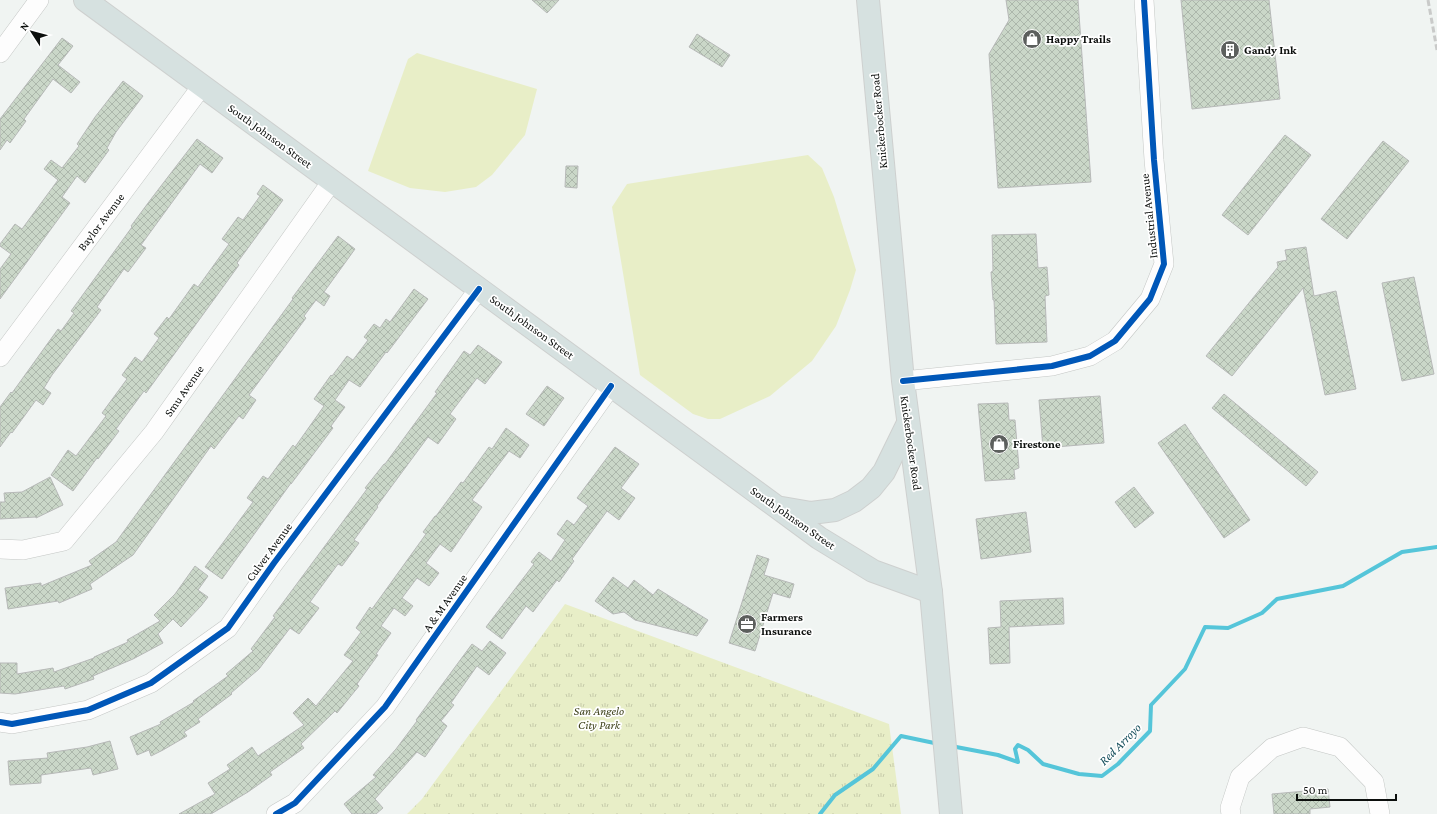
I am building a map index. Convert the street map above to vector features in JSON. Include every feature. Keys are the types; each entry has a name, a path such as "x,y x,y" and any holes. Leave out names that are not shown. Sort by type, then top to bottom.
{"main road":[{"name":"South Johnson Street","path":"85,0 820,538 873,571 931,592"},
{"name":"Knickerbocker Road","path":"868,0 903,381 931,592 951,814"},
{"path":"777,507 811,513 835,510 854,501 872,488 884,472 908,423"}],"street":[{"path":"0,53 39,0"},
{"name":"Industrial Avenue","path":"903,381 1052,366 1090,356 1115,341 1150,299 1164,264 1154,160 1144,0"},
{"name":"Baylor Avenue","path":"0,357 202,86"},
{"name":"Smu Avenue","path":"0,549 23,550 64,541 154,432 332,181"},
{"name":"Culver Avenue","path":"0,722 12,724 88,710 151,683 228,628 274,563 479,288"},
{"name":"A & M Avenue","path":"276,814 295,803 385,707 611,386"},
{"path":"1231,814 1230,808 1240,777 1272,748 1303,737 1340,747 1374,782 1380,814"}],"green space":[{"path":"417,53 537,89 525,135 492,175 476,187 445,192 410,188 368,171 408,59"},
{"path":"808,155 822,168 834,197 856,270 836,326 812,361 770,396 720,419 708,419 693,414 640,375 612,207 627,184"},
{"name":"San Angelo City Park","path":"565,604 889,724 901,814 407,814 422,799"}],"building":[{"path":"532,0 559,0 547,13"},
{"path":"1006,0 1078,0 1091,182 998,188 989,54 1009,20"},
{"name":"Gandy Ink","path":"1181,0 1269,0 1280,99 1192,109"},
{"path":"697,34 730,55 722,67 689,47"},
{"path":"62,38 73,46 58,65 80,82 71,93 53,79 24,119 26,121 10,143 7,140 0,150 0,119"},
{"path":"123,81 143,96 116,132 107,148 109,150 85,183 77,176 62,197 70,203 0,299 0,269 11,254 0,246 0,244 15,224 22,229 58,180 44,169 51,160 62,168 79,146 77,144 95,117"},
{"path":"1285,135 1311,155 1248,235 1222,215"},
{"path":"197,139 223,158 212,173 200,164 141,245 146,248 128,272 124,269 97,307 101,310 52,375 44,388 51,393 43,405 36,400 0,447 0,407 11,392 12,393 58,329 61,331 74,313 71,311 132,227 131,226"},
{"path":"1383,141 1409,161 1347,239 1321,219"},
{"path":"566,166 578,166 577,188 565,187"},
{"path":"263,185 283,200 237,263 239,265 146,393 144,391 116,429 119,431 73,491 51,475 68,450 76,456 106,416 102,413 127,379 122,375 135,357 142,362 159,338 154,334 167,317 169,319 194,284 198,287 229,244 222,239 238,217 243,220 260,196 257,194"},
{"path":"1036,234 1038,268 1047,267 1049,295 1045,296 1047,342 996,344 991,272 993,271 992,235"},
{"path":"338,236 355,249 324,292 330,296 324,306 316,300 304,316 306,318 249,395 256,400 243,419 239,416 214,449 211,446 133,555 90,584 92,589 59,603 58,601 8,609 5,588 41,583 41,586 92,565 89,561 116,542"},
{"path":"1306,247 1314,296 1336,291 1356,389 1325,395 1303,288 1232,376 1206,356 1278,267 1277,262 1287,260 1285,250"},
{"path":"1414,277 1434,374 1402,381 1382,283"},
{"path":"414,289 428,299 360,387 349,380 335,400 345,407 331,426 333,428 291,483 222,579 205,567 253,502 247,498 263,476 268,479 293,445 295,447 324,406 314,399 331,375 332,376 347,356 353,360 368,340 364,337 374,324 380,328 386,319 390,322"},
{"path":"478,345 502,362 485,384 477,378 450,414 456,419 438,444 428,437 354,540 359,543 342,566 338,564 310,602 319,608 299,634 290,628 259,669 231,693 232,694 198,719 200,722 184,732 187,736 151,756 149,750 137,755 130,737 161,724 160,722 194,702 193,701 228,676 226,674 253,651 251,649 275,617 273,616 367,489 365,488 385,464 437,393 435,392 464,351 470,355"},
{"path":"547,386 564,398 544,426 526,414"},
{"path":"1224,394 1318,472 1306,486 1212,408"},
{"path":"1100,396 1104,443 1043,448 1039,400"},
{"name":"Firestone","path":"1008,403 1009,420 1015,420 1019,468 1014,470 1015,479 985,481 978,404"},
{"path":"1185,424 1250,520 1224,538 1158,443"},
{"path":"506,428 529,445 520,458 509,451 472,500 482,507 451,552 440,544 426,563 439,573 429,586 417,578 402,598 413,606 405,616 394,608 381,626 391,633 376,654 378,655 357,684 359,686 337,713 335,711 301,744 304,748 270,772 272,775 248,792 211,814 179,814 215,794 208,783 230,769 227,765 252,747 258,756 304,725 293,713 308,698 316,706 353,661 344,655 361,632 356,628 370,607 372,609 426,534 423,532 435,516 461,482 463,483 489,447 492,449"},
{"path":"615,447 639,464 621,488 635,498 619,520 607,511 572,559 574,561 559,582 557,580 533,612 526,606 502,639 486,627 534,564 531,562 539,552 551,561 565,540 557,534 567,520 574,525 588,506 577,498"},
{"path":"50,477 63,505 36,518 0,519 0,502 5,502 4,493 22,492"},
{"path":"1134,487 1154,513 1135,528 1115,502"},
{"path":"1026,512 1031,552 981,559 976,519"},
{"path":"757,555 769,559 764,575 794,584 790,598 773,593 755,651 729,643"},
{"path":"195,566 208,576 198,590 208,597 181,627 173,619 158,634 163,643 133,659 93,676 94,679 65,689 64,686 15,694 0,693 0,663 17,663 17,674 53,668 54,672 94,658 128,642 127,640 160,621 154,615 175,594"},
{"path":"613,577 628,588 634,580 653,595 658,589 708,620 697,636 635,620 624,612 613,614 595,601"},
{"path":"1063,598 1064,624 1009,627 1010,663 990,664 988,628 1001,627 1000,601"},
{"path":"490,641 506,653 489,675 477,666 451,703 454,705 441,721 447,726 425,757 417,752 375,799 383,808 376,814 352,814 344,804 376,777 373,775 396,749 472,644 482,651"},
{"path":"110,741 118,769 93,775 91,768 41,775 41,783 10,785 8,761 48,758 47,753 87,747"},
{"path":"1328,789 1330,807 1310,809 1310,814 1274,814 1272,794"}],"waterway":[{"name":"Red Arroyo","path":"951,746 998,755 1018,762 1015,749 1018,745 1028,750 1043,764 1079,774 1102,776 1118,764 1150,731 1151,705 1185,669 1205,627 1228,628 1262,613 1277,599 1343,586 1402,552 1437,547"},
{"name":"Red Arroyo","path":"820,814 835,795 873,769 901,736 939,744"}],"railway":[{"path":"1428,0 1437,50"}],"cycle path":[{"path":"903,381 1052,366 1090,356 1115,341 1150,299 1164,264 1154,160 1144,0"},
{"path":"0,722 12,724 88,710 151,683 228,628 274,563 479,289"},
{"path":"276,814 295,803 385,707 611,386"}],"place":[{"name":"Happy Trails","path":"1032,39"},
{"name":"Gandy Ink","path":"1230,50"},
{"name":"Firestone","path":"999,444"},
{"name":"Farmers Insurance","path":"747,624"}]}
